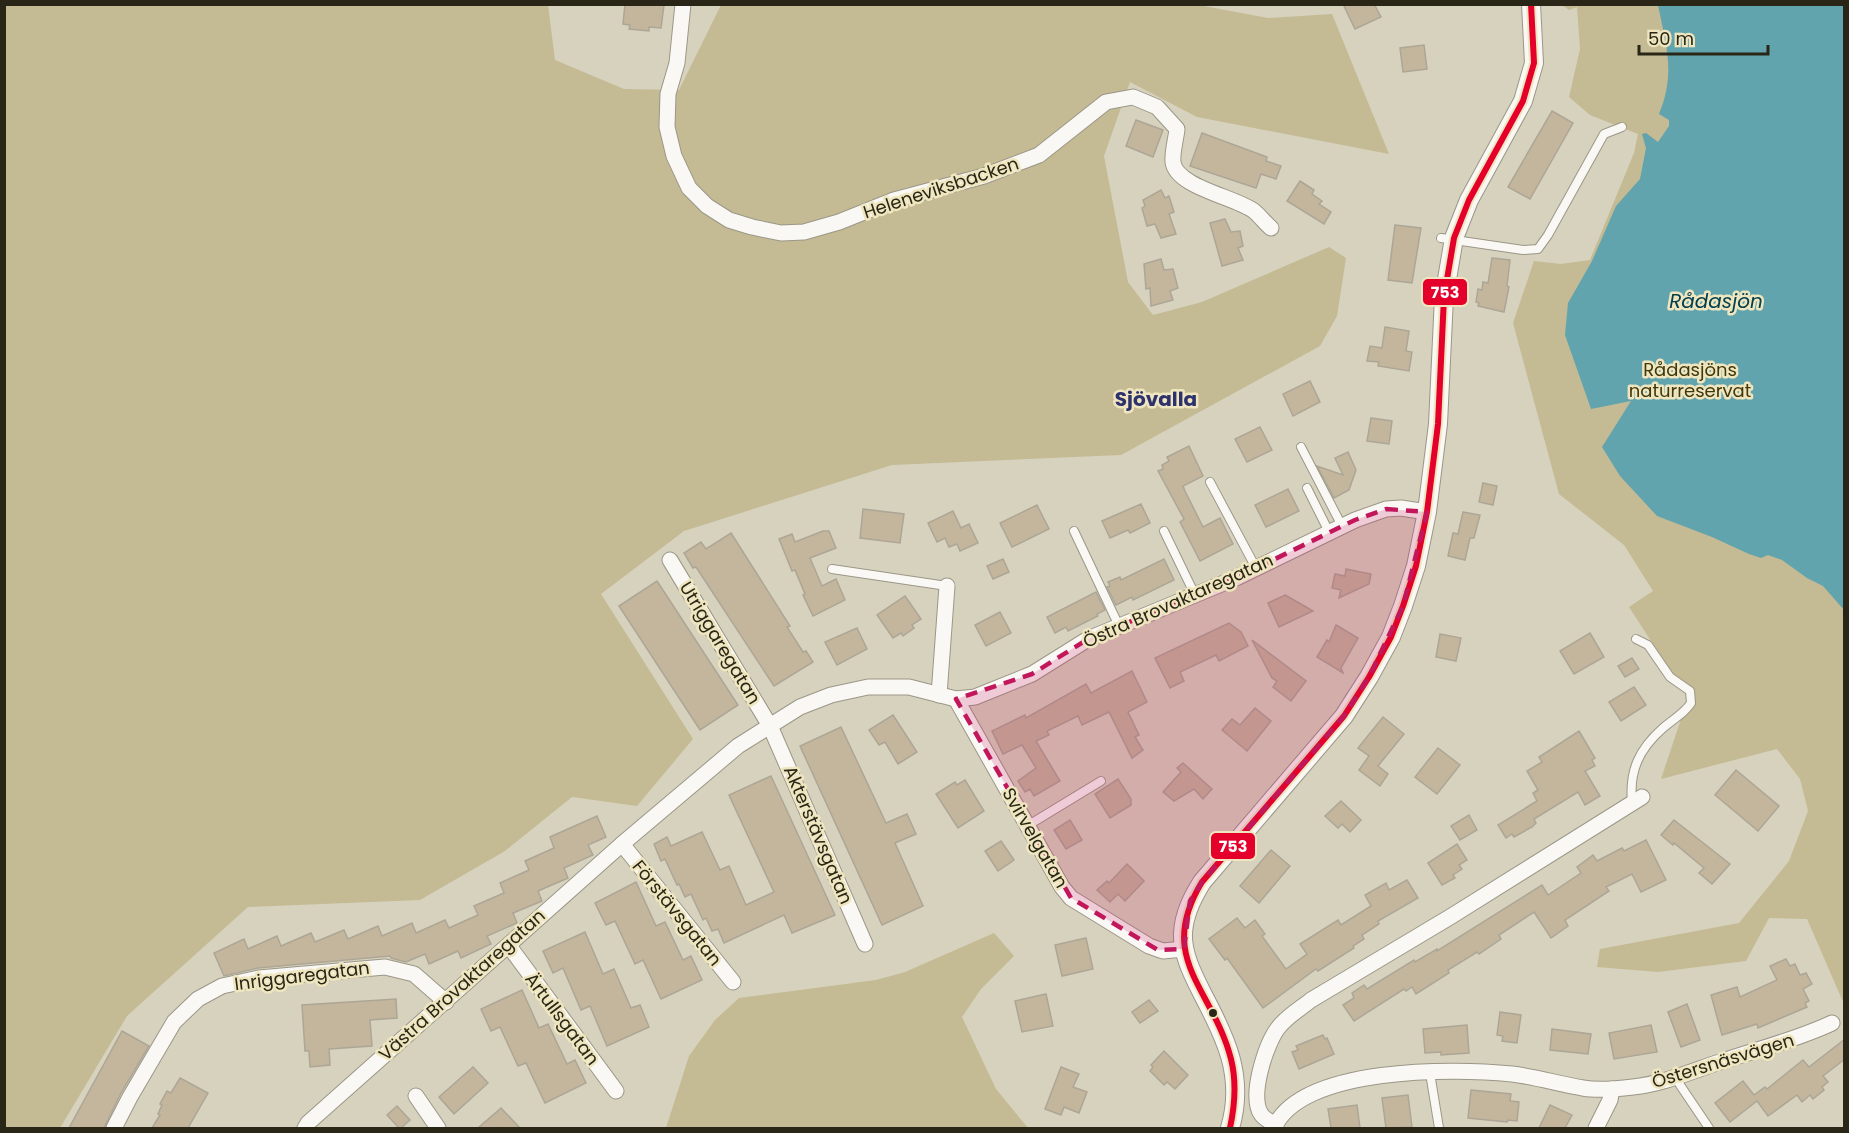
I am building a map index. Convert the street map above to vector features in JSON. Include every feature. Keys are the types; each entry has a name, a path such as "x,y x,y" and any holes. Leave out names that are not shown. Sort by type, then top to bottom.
{"street":[{"name":"Heleneviksbacken","path":"683,4 677,63 668,94 667,127 674,156 689,188 707,206 729,220 781,232 804,232 839,222 894,200 984,176 1039,155 1106,102 1133,97 1157,107 1177,129 1173,163 1188,183 1224,196 1254,211 1271,228"},
{"path":"1230,1128 1236,1101 1234,1069 1228,1046 1184,949 1185,917 1190,901 1202,882 1344,716 1370,677 1391,637 1403,606 1416,566 1427,513 1438,424 1448,238 1524,101 1534,63 1531,4"},
{"name":"Östra Brovaktaregatan","path":"622,844 738,746 800,707 831,695 868,687 909,687 956,699 975,697 1032,674 1088,639 1256,568 1336,529 1386,509 1401,508 1427,513"},
{"name":"Utriggaregatan","path":"670,560 770,726"},
{"path":"939,695 947,585"},
{"name":"Svirvelgatan","path":"956,699 1062,887 1080,905 1149,946 1164,951 1184,949"},
{"name":"Akterstävsgatan","path":"770,726 865,944"},
{"path":"1275,1127 1263,1117 1259,1109 1260,1075 1270,1042 1279,1027 1290,1016 1311,1000 1450,917 1637,800"},
{"name":"Västra Brovaktaregatan","path":"305,1128 370,1067 622,844"},
{"name":"Förstävsgatan","path":"622,844 733,982"},
{"name":"Ärtullsgatan","path":"508,946 616,1091"},
{"name":"Inriggaregatan","path":"114,1128 174,1022 198,999 222,986 260,978 385,967 414,974 446,1002"},
{"name":"Östersnäsvägen","path":"1275,1127 1283,1114 1296,1103 1328,1087 1384,1076 1430,1072 1487,1072 1532,1076 1585,1089 1642,1086 1806,1035 1832,1023"},
{"path":"1596,1128 1610,1100 1612,1089"},
{"path":"416,1096 438,1128"}],"lane":[{"path":"1448,238 1523,250 1538,249 1604,134 1622,127"},
{"path":"1301,447 1336,529"},
{"path":"1210,482 1256,568"},
{"path":"1307,488 1336,529"},
{"path":"1074,531 1119,626"},
{"path":"1164,531 1195,595"},
{"path":"832,569 947,585"},
{"path":"1636,639 1648,645 1670,677 1690,691 1691,704 1646,746 1634,768 1630,785 1637,800"},
{"path":"1027,826 1101,781"},
{"path":"1430,1072 1439,1128"},
{"path":"1676,1077 1709,1128"}],"highlighted area":[{"path":"1386,509 1427,512 1403,606 1369,677 1344,716 1202,882 1190,901 1184,949 1158,950 1071,898 956,699 1032,674 1088,639 1236,578 1355,520"}],"green space":[{"path":"1193,4 1268,18 1332,14 1389,154 1197,117 1130,82 1104,156 1128,282 1153,315 1202,302 1329,247 1346,258 1337,316 1320,346 1121,455 892,465 684,531 601,594 693,739 637,806 572,797 505,851 420,900 248,907 127,1016 60,1128 5,1128 5,5 548,5 555,60 624,89 679,90 721,5"},
{"name":"Rådasjöns naturreservat","path":"1562,5 1844,5 1844,1004 1807,919 1769,918 1746,961 1658,972 1597,967 1600,949 1739,923 1789,861 1808,811 1800,779 1777,749 1661,779 1688,698 1629,607 1653,591 1624,545 1559,494 1513,323 1534,261 1561,264 1590,260 1634,153 1638,134 1590,115 1569,97 1580,49 1577,7 1569,10"},
{"path":"994,933 1014,956 981,989 962,1017 996,1089 1028,1128 666,1128 689,1056 715,1020 739,998 876,980 905,972"}],"water":[{"name":"Rådasjön","path":"1658,5 1844,5 1844,610 1823,586 1807,578 1782,560 1768,555 1761,558 1749,554 1657,516 1620,476 1602,447 1631,401 1591,409 1565,335 1568,303 1592,261 1616,206 1640,179 1646,148 1642,134 1646,133 1658,142 1669,126 1669,120 1659,114 1667,85 1668,59"}],"building":[{"path":"625,4 664,5 661,28 649,27 649,31 629,29 630,25 623,24"},
{"path":"1343,4 1374,4 1381,17 1355,29"},
{"path":"1424,45 1427,69 1403,72 1400,48"},
{"path":"1552,111 1573,123 1530,199 1508,187"},
{"path":"1136,120 1163,130 1153,157 1126,146"},
{"path":"1202,133 1267,157 1266,161 1281,166 1276,179 1261,174 1256,188 1190,166"},
{"path":"1300,181 1314,190 1312,194 1322,201 1319,204 1331,212 1324,224 1287,201"},
{"path":"1161,190 1165,198 1169,196 1174,212 1169,214 1176,234 1161,238 1155,224 1147,226 1142,208 1145,206 1143,200"},
{"path":"1225,219 1231,232 1240,231 1243,246 1238,248 1243,260 1222,266 1210,223"},
{"path":"1395,225 1421,228 1412,283 1388,280"},
{"path":"1492,258 1510,260 1507,286 1509,287 1504,312 1478,306 1479,303 1476,302 1478,289 1482,290 1483,282 1488,283"},
{"path":"1161,259 1164,270 1173,269 1178,288 1170,291 1173,300 1151,306 1150,288 1146,289 1144,264"},
{"path":"1385,327 1409,331 1406,351 1412,352 1409,371 1378,366 1379,362 1367,361 1370,346 1382,348"},
{"path":"1310,381 1320,402 1293,416 1283,394"},
{"path":"1371,418 1392,421 1389,444 1367,441"},
{"path":"1260,427 1272,450 1247,462 1235,439"},
{"path":"1189,446 1203,476 1183,486 1185,491 1203,527 1220,518 1233,544 1200,561 1180,522 1184,519 1158,471 1163,469 1162,465 1169,461 1167,457"},
{"path":"1348,452 1356,470 1349,490 1334,498 1317,466 1343,475 1335,458"},
{"path":"1483,483 1497,486 1493,505 1479,502"},
{"path":"1288,489 1299,511 1266,527 1255,505"},
{"path":"1141,504 1150,523 1130,533 1128,530 1110,538 1102,521"},
{"path":"1037,505 1049,529 1012,547 1000,523"},
{"path":"863,509 904,514 900,543 860,538"},
{"path":"953,511 961,528 969,524 978,543 960,551 957,544 949,547 945,538 937,542 928,523"},
{"path":"1463,512 1480,515 1474,538 1470,538 1465,560 1448,556 1453,533 1458,534"},
{"path":"823,531 829,531 836,548 810,558 822,586 836,579 845,600 813,616 795,570 792,571 779,539 792,534 795,542"},
{"path":"731,533 790,626 787,627 803,652 806,651 813,662 774,686 696,567 693,568 684,553 701,542 706,549"},
{"path":"1003,559 1009,572 993,579 987,566"},
{"path":"1164,559 1174,580 1133,600 1132,597 1116,605 1107,587 1110,586 1108,582 1120,577 1121,580"},
{"path":"1346,569 1371,574 1369,584 1339,598 1341,590 1332,588 1335,574 1345,576"},
{"path":"657,581 738,705 700,730 619,606"},
{"path":"1096,592 1105,610 1068,631 1066,627 1055,633 1047,617"},
{"path":"1285,595 1313,611 1279,627 1268,603"},
{"path":"905,596 921,619 912,625 914,628 903,636 901,633 893,638 877,615"},
{"path":"1000,612 1011,633 986,646 975,625"},
{"path":"1229,623 1241,632 1248,646 1219,661 1216,655 1180,672 1184,681 1170,688 1155,658"},
{"path":"1336,625 1358,638 1341,668 1343,673 1317,657 1327,640 1329,642"},
{"path":"857,628 867,649 837,665 825,642"},
{"path":"1590,633 1604,657 1574,674 1560,651"},
{"path":"1440,634 1461,638 1456,661 1436,657"},
{"path":"1252,640 1306,681 1291,701 1273,687 1277,681 1272,678"},
{"path":"1632,658 1639,669 1625,677 1618,666"},
{"path":"1132,671 1147,702 1128,712 1139,735 1135,737 1143,750 1132,758 1109,712 1082,725 1078,716 1047,731 1049,735 1036,741 1060,781 1034,796 1030,789 1025,792 1018,781 1036,768 1022,745 1003,754 992,731 1025,715 1026,718 1086,684 1091,693"},
{"path":"1634,687 1646,705 1621,721 1609,702"},
{"path":"1255,708 1271,721 1247,751 1222,730 1232,719 1240,725"},
{"path":"893,715 917,752 898,764 885,742 879,745 869,730"},
{"path":"1383,717 1404,734 1378,766 1388,774 1380,786 1359,770 1369,756 1358,748"},
{"path":"841,727 886,823 907,814 916,834 895,843 923,906 882,925 800,746"},
{"path":"1579,731 1595,758 1592,760 1595,766 1585,771 1600,796 1585,805 1578,792 1534,819 1536,823 1532,827 1514,837 1512,834 1506,838 1498,825 1537,801 1533,793 1538,790 1527,771 1542,762 1539,757"},
{"path":"1438,748 1460,765 1437,794 1415,777"},
{"path":"1183,763 1212,789 1203,799 1194,789 1174,801 1163,792 1181,772 1177,768"},
{"path":"1736,770 1779,806 1758,831 1715,795"},
{"path":"771,776 835,915 792,933 784,915 724,943 718,929 712,931 706,918 703,920 691,894 685,897 665,859 661,861 654,844 667,837 671,846 702,832 720,870 729,866 746,905 774,892 729,795"},
{"path":"1118,779 1131,799 1131,805 1110,818 1095,794"},
{"path":"965,780 984,811 958,828 936,794 955,782 957,785"},
{"path":"1341,801 1361,820 1350,832 1342,824 1338,828 1325,816"},
{"path":"1469,815 1477,830 1460,840 1451,826"},
{"path":"597,816 606,837 588,845 593,855 564,868 568,878 538,891 542,901 513,913 517,923 487,936 491,944 461,958 458,951 429,964 425,954 406,962 390,956 258,968 224,976 214,953 244,939 248,949 277,936 281,946 311,933 315,942 344,930 348,939 378,926 382,936 412,923 416,933 445,920 449,928 478,915 474,906 504,893 500,883 529,870 525,861 554,848 550,837"},
{"path":"1070,820 1082,840 1066,849 1054,830"},
{"path":"1674,820 1730,864 1712,884 1699,873 1704,868 1661,835"},
{"path":"1646,840 1666,880 1641,892 1632,874 1606,887 1609,891 1565,920 1568,926 1551,938 1534,912 1499,935 1501,939 1479,954 1477,952 1448,970 1449,973 1416,994 1412,987 1406,991 1404,989 1354,1021 1343,1005 1354,998 1352,993 1364,985 1367,989 1414,960 1415,962 1437,949 1437,951 1542,885 1548,895 1581,873 1577,867 1593,855 1597,861 1622,848 1624,851"},
{"path":"1001,841 1014,860 998,871 985,851"},
{"path":"1457,844 1467,860 1459,865 1462,869 1453,875 1455,878 1442,885 1428,863"},
{"path":"1271,850 1290,866 1259,903 1240,886"},
{"path":"1127,864 1144,881 1125,901 1118,894 1110,902 1097,890 1107,881 1109,883"},
{"path":"1407,880 1418,898 1378,921 1379,924 1362,935 1364,939 1353,946 1354,948 1318,971 1316,969 1263,1008 1227,958 1225,960 1209,939 1237,918 1245,928 1255,920 1265,934 1262,936 1286,969 1307,954 1300,944 1338,920 1341,925 1371,906 1365,895 1386,883 1389,890"},
{"path":"636,882 656,926 665,922 683,960 691,956 702,980 661,999 643,960 635,964 615,921 606,925 595,903"},
{"path":"585,932 603,974 614,969 631,1008 640,1005 649,1027 607,1046 590,1006 581,1010 563,968 553,973 543,951"},
{"path":"1086,938 1093,969 1062,976 1055,945"},
{"path":"1786,959 1790,966 1795,964 1800,975 1806,973 1812,984 1803,989 1809,1001 1805,1003 1807,1007 1758,1028 1757,1024 1722,1035 1711,995 1737,987 1740,997 1777,980 1770,966"},
{"path":"522,990 539,1028 548,1024 567,1064 575,1060 586,1083 545,1103 526,1063 518,1066 500,1027 491,1031 481,1009"},
{"path":"1046,994 1053,1026 1022,1032 1015,1001"},
{"path":"396,999 397,1018 370,1020 372,1046 329,1049 330,1065 310,1067 309,1051 305,1051 302,1005"},
{"path":"1149,1000 1158,1011 1140,1023 1132,1012"},
{"path":"1687,1004 1700,1040 1681,1047 1668,1012"},
{"path":"1500,1012 1521,1015 1517,1043 1502,1041 1503,1036 1497,1035"},
{"path":"1467,1025 1469,1053 1441,1055 1441,1052 1425,1053 1423,1029"},
{"path":"1651,1025 1657,1052 1614,1059 1609,1033"},
{"path":"1552,1029 1591,1034 1588,1054 1550,1050"},
{"path":"122,1031 149,1046 121,1093 104,1128 69,1128"},
{"path":"1323,1035 1325,1039 1327,1038 1334,1054 1299,1069 1292,1052 1298,1050 1296,1046"},
{"path":"1845,1039 1845,1059 1823,1076 1828,1082 1822,1087 1824,1090 1813,1099 1810,1095 1802,1102 1797,1095 1768,1116 1757,1101 1730,1122 1715,1103 1743,1081 1754,1095 1765,1087 1767,1089 1803,1060 1809,1067"},
{"path":"1164,1051 1188,1075 1175,1089 1167,1082 1164,1085 1150,1071 1153,1067 1151,1065"},
{"path":"473,1067 488,1083 454,1114 439,1097"},
{"path":"1061,1067 1079,1074 1073,1087 1087,1092 1079,1113 1064,1107 1061,1115 1045,1109"},
{"path":"180,1078 208,1093 188,1128 152,1128 160,1115 158,1114 162,1105 160,1104 167,1091 171,1093"},
{"path":"1471,1090 1511,1094 1510,1101 1519,1102 1517,1121 1468,1118"},
{"path":"1408,1095 1412,1127 1386,1128 1382,1098"},
{"path":"1357,1105 1360,1128 1331,1128 1328,1109"},
{"path":"1550,1105 1572,1115 1565,1128 1539,1128"},
{"path":"397,1106 410,1120 401,1128 387,1115"},
{"path":"501,1108 520,1128 478,1128"}],"transit line":[{"name":"753","path":"1230,1128 1235,1094 1233,1068 1223,1034 1192,973 1186,953 1184,932 1189,909 1202,882 1344,716 1391,637 1403,606 1416,566 1427,512 1438,424 1444,297 1454,238 1469,200 1523,101 1534,63 1531,4"}],"district":[{"name":"Sjövalla","path":"1156,399"}]}
